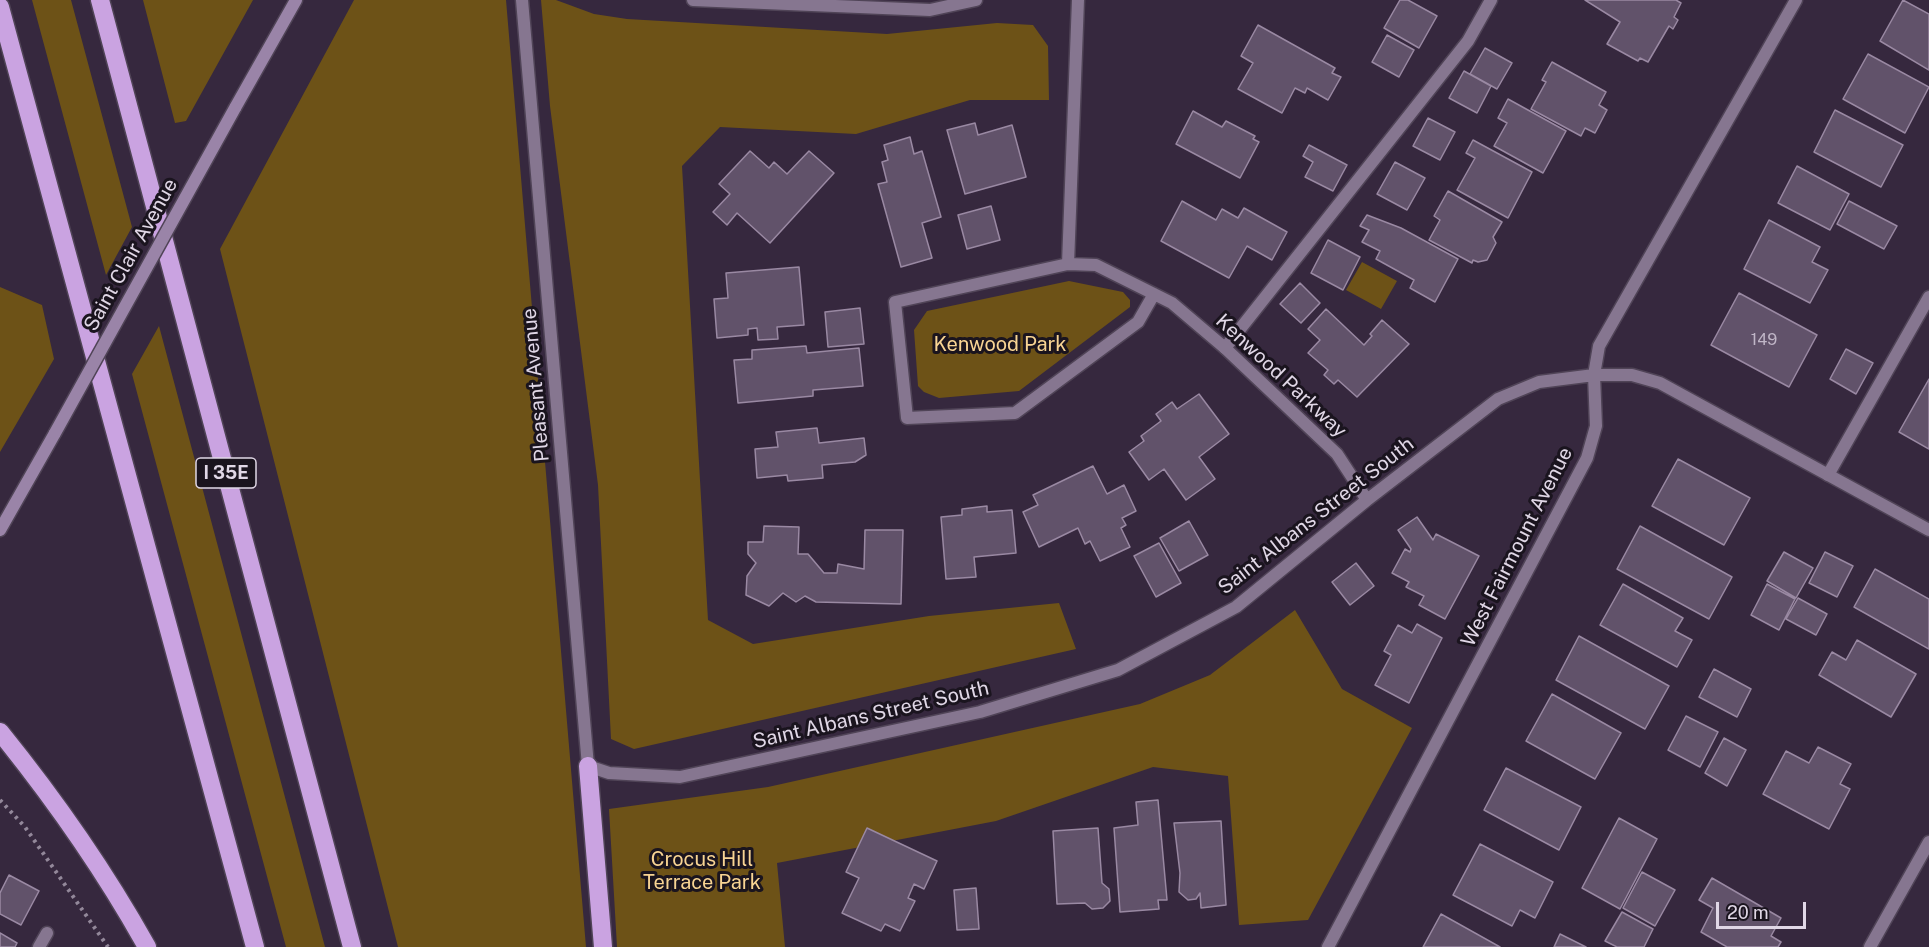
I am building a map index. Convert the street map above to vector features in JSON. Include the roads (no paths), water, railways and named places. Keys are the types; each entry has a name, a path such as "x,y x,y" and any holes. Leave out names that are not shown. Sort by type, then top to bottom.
{"highway":[{"name":"I 35E","path":"100,0 352,947"},
{"path":"0,7 255,947"},
{"path":"0,732 55,800 94,856 147,947"},
{"path":"588,766 603,947"}],"street":[{"name":"Saint Clair Avenue","path":"0,530 296,0"},
{"name":"Pleasant Avenue","path":"522,0 588,766"},
{"path":"693,0 930,10 976,0"},
{"path":"1068,264 1078,0"},
{"path":"1225,348 1468,40 1491,0"},
{"name":"West Fairmount Avenue","path":"1328,947 1587,458 1596,426 1594,375 1599,346 1796,0"},
{"name":"Kenwood Parkway","path":"1154,294 1138,321 1015,413 908,418 895,302 1068,264 1096,265 1154,294 1172,303 1225,348 1342,460 1367,500"},
{"path":"1828,476 1929,297"},
{"name":"Saint Albans Street South","path":"588,766 609,773 680,777 980,712 1118,670 1236,606 1367,500 1498,399 1539,382 1594,375 1632,375 1660,383 1929,530"},
{"path":"1870,947 1929,842"},
{"path":"39,947 47,933"}],"park label":[{"name":"Kenwood Park","path":"1000,345"},
{"name":"Crocus Hill Terrace Park","path":"702,872"}]}
